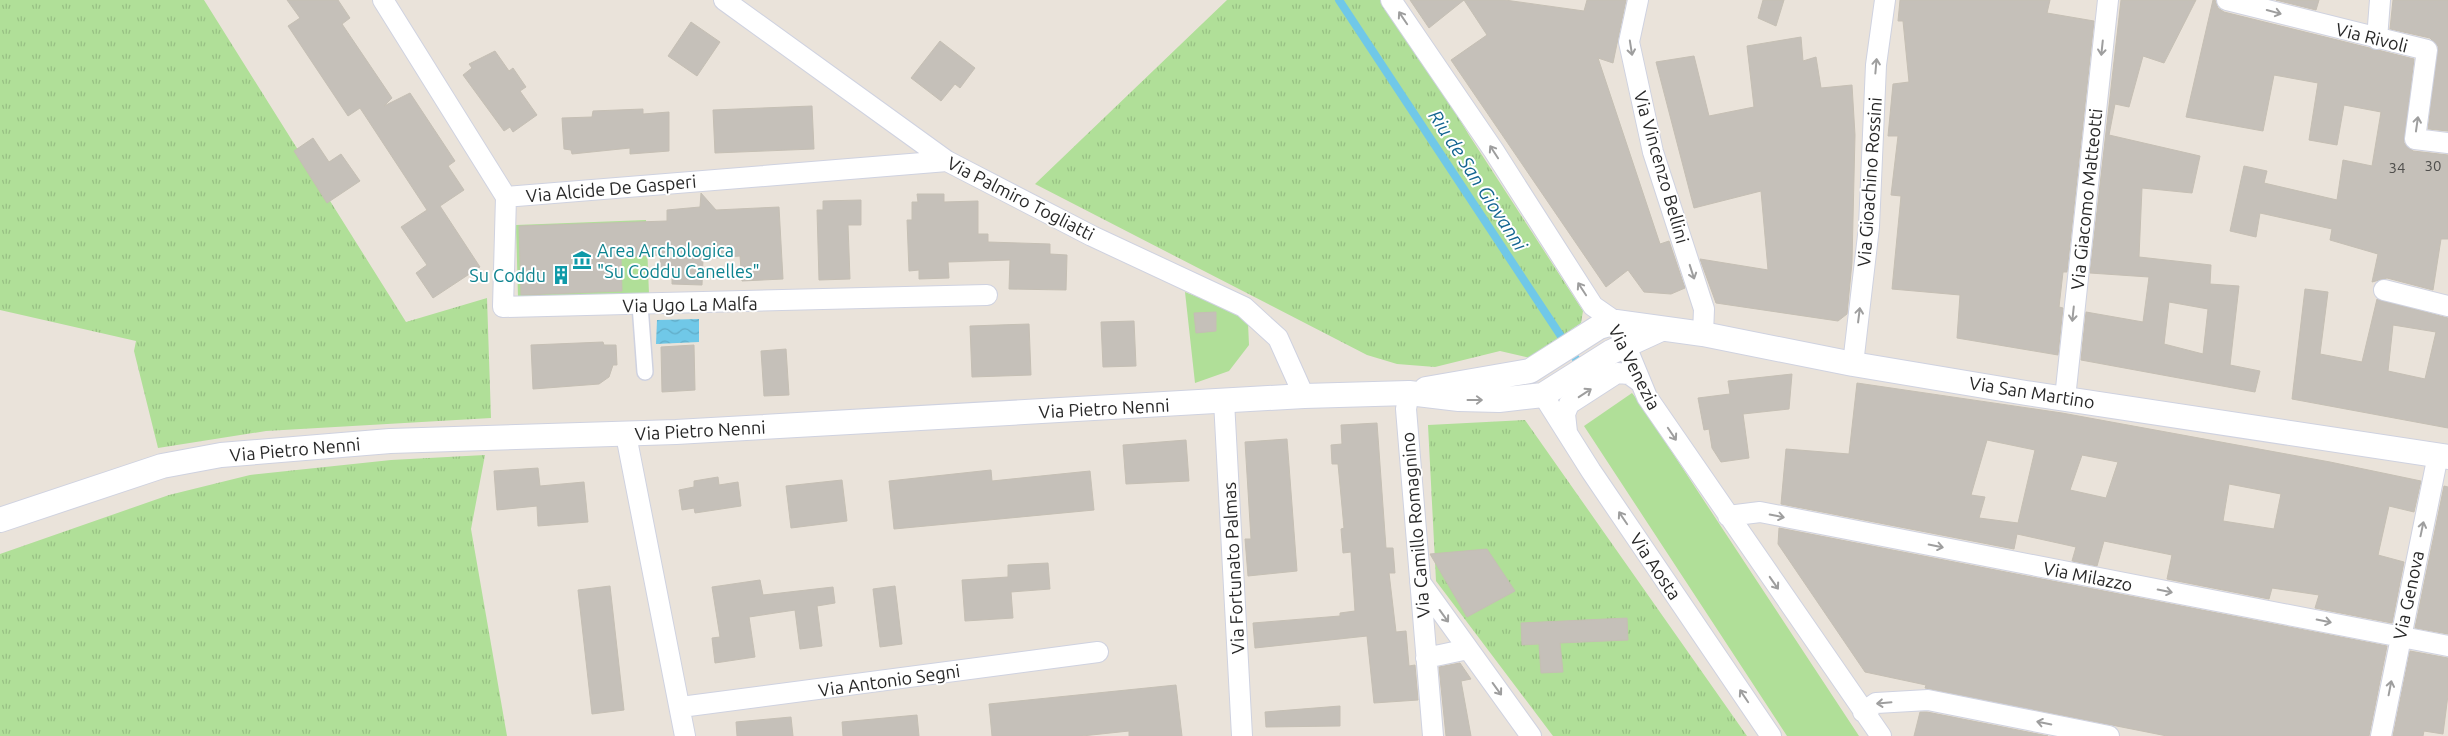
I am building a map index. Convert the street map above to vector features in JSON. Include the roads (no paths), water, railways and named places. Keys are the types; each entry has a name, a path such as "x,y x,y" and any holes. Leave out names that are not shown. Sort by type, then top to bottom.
{"street":[{"name":"Via Alcide De Gasperi","path":"382,0 506,197 947,162"},
{"name":"Via Palmiro Togliatti","path":"724,0 947,162 1092,236 1244,307 1278,338 1304,396"},
{"name":"Via Venezia","path":"1391,0 1494,151 1594,306 1608,324 1619,349 1640,382 1647,397 1881,736"},
{"name":"Via Vincenzo Bellini","path":"1638,0 1629,42 1653,152 1704,309 1703,334"},
{"name":"Via Gioachino Rossini","path":"1853,364 1869,227 1876,65 1885,0"},
{"name":"Via Giacomo Matteotti","path":"2065,398 2108,0"},
{"name":"Via Rivoli","path":"2227,0 2427,50 2415,139 2448,143"},
{"path":"2377,39 2380,0"},
{"name":"Via Ugo La Malfa","path":"506,197 503,307 987,296"},
{"path":"2384,290 2448,306"},
{"path":"640,305 645,372"},
{"name":"Via San Martino","path":"1608,324 1703,334 1853,364 2277,433 2443,456"},
{"name":"Via Pietro Nenni","path":"1409,393 1446,384 1530,371 1608,324"},
{"name":"Via Pietro Nenni","path":"0,520 162,466 221,455 390,442 626,434 1304,396 1409,393 1459,400 1499,400 1545,394 1619,349 1659,330"},
{"path":"1567,432 1565,414 1568,404 1617,373 1628,374 1640,382"},
{"name":"Via Camillo Romagnino","path":"1409,393 1406,408 1433,736"},
{"name":"Via Aosta","path":"1545,394 1567,432 1771,736"},
{"name":"Via Fortunato Palmas","path":"1224,401 1242,736"},
{"path":"626,434 681,707 685,736"},
{"name":"Via Genova","path":"2380,736 2399,636 2443,456"},
{"name":"Via Milazzo","path":"1728,516 1760,512 2448,646"},
{"path":"1420,582 1531,736"},
{"path":"1426,658 1468,649"},
{"name":"Via Antonio Segni","path":"681,707 1098,652"},
{"path":"1863,712 1876,703 1928,700 2109,736"}],"water":[{"path":"699,319 699,342 656,344 657,320"}],"waterway":[{"name":"Riu de San Giovanni","path":"1339,0 1582,368"}],"place":[{"name":"Area Archologica \"Su Coddu Canelles\"","path":"582,260"},
{"name":"Su Coddu","path":"561,275"}]}
